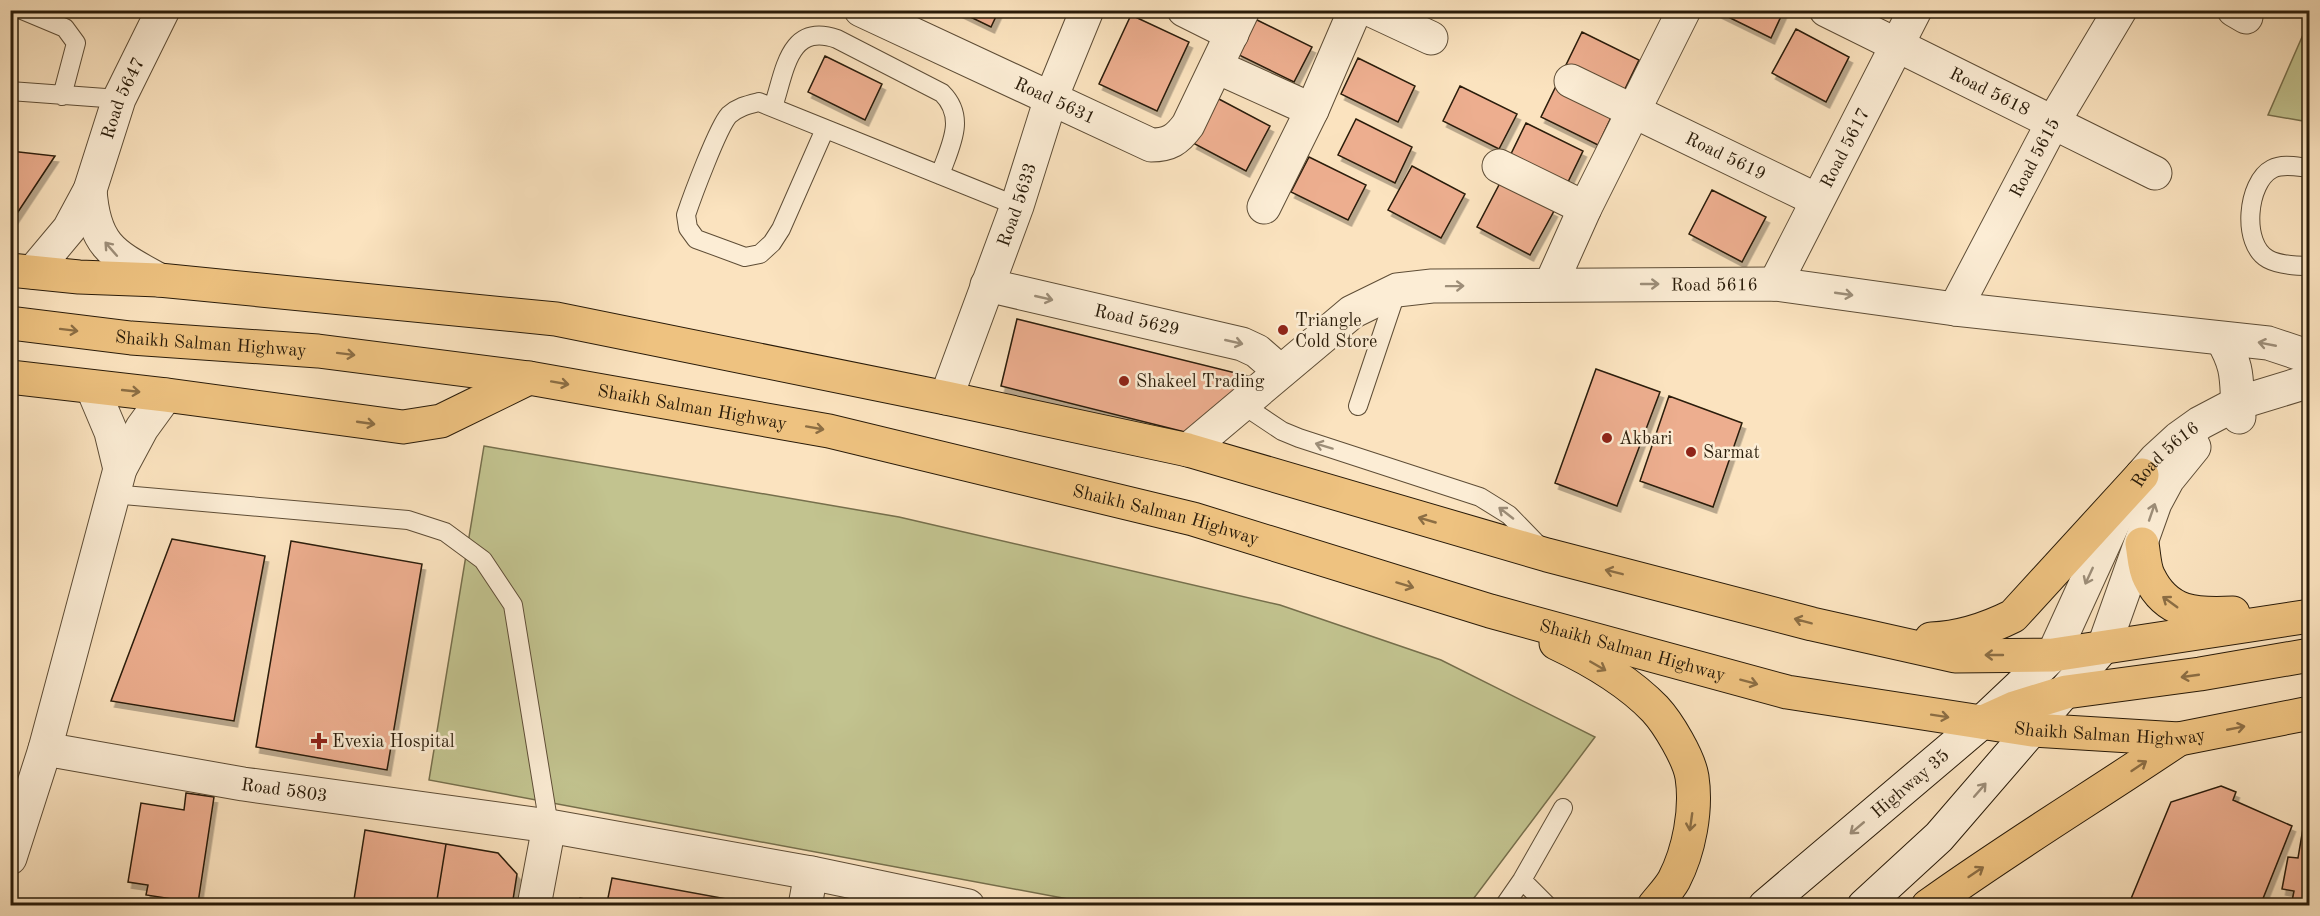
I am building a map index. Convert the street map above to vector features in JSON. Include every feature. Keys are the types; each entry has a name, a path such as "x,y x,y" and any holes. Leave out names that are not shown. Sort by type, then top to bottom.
{"main road":[{"path":"22,271 79,277 159,280 556,319 946,398 1188,450 1547,555 1812,624 1955,656 2053,655 2310,616"},
{"name":"Shaikh Salman Highway","path":"10,323 131,338 318,351 529,378 852,436 1193,519 1490,611 1787,692 2032,730 2179,739 2310,713"},
{"path":"10,377 166,395 402,428 441,421 529,378"},
{"path":"1889,641 1952,639 1988,628 2013,616 2142,476"},
{"path":"2142,544 2148,575 2164,599 2180,609 2201,614 2310,610"},
{"path":"1490,611 1574,652 1619,678 1656,711 1680,747 1692,776 1693,808 1689,839 1674,880 1654,906"},
{"path":"1982,723 2014,708 2066,692 2200,674 2310,655"},
{"path":"1928,906 1976,871 2083,804 2179,739"}],"street":[{"name":"Road 5631","path":"861,10 911,21 1051,98 1134,139 1151,145 1165,145 1178,139 1188,125 1238,22"},
{"name":"Road 5633","path":"946,398 1017,206 1051,98 1087,10"},
{"path":"1185,10 1238,22"},
{"path":"1263,207 1312,110 1355,10"},
{"path":"1371,10 1431,38"},
{"path":"1551,284 1585,208 1684,10"},
{"name":"Road 5618","path":"1826,10 2052,124 2155,173"},
{"name":"Road 5617","path":"1775,284 1915,10"},
{"name":"Road 5615","path":"1955,309 2052,124 2120,10"},
{"name":"Road 5647","path":"22,271 69,230 90,190 119,99 160,11"},
{"path":"1217,67 1312,110"},
{"name":"Road 5619","path":"1571,81 1817,200"},
{"path":"1499,166 1585,208"},
{"name":"Road 5647","path":"90,190 92,215 101,238 118,257 159,280"},
{"name":"Road 5616","path":"1188,450 1240,403 1352,312 1397,290 1432,286 1775,284 1955,309 2268,343 2310,357"},
{"name":"Road 5629","path":"987,285 1250,346 1280,371"},
{"path":"2222,339 2232,355 2237,372 2238,410"},
{"name":"Road 5616","path":"2053,655 2117,516 2142,476 2179,438 2200,423 2310,381"},
{"path":"93,387 111,432 116,482"},
{"name":"Road 5616","path":"2104,646 2155,503 2168,479 2187,454 2238,410 2310,393"},
{"path":"10,858 45,749 116,482 142,428 166,395"},
{"path":"1864,906 1939,837 2104,646"},
{"name":"Highway 35","path":"1765,906 1982,723 2053,655"},
{"name":"Road 5803","path":"45,749 243,784 549,826 811,873 968,906"},
{"path":"534,906 549,826"},
{"path":"805,906 811,873"}],"lane":[{"path":"22,10 65,28 76,43 62,96"},
{"path":"773,107 794,46 806,37 822,34 837,39 942,93 949,100 954,110 955,131 940,175"},
{"path":"10,91 119,99"},
{"path":"825,129 781,230 760,254 745,258 696,239 688,228 686,215 728,116 742,106 759,102 1017,206"},
{"path":"2310,168 2281,166 2271,169 2257,188 2249,216 2251,237 2267,258 2298,266 2310,266"},
{"path":"1358,405 1397,290"},
{"path":"1240,403 1282,431 1299,438 1480,497 1509,515 1547,555"},
{"path":"116,482 408,520 445,532 483,560 513,605 549,826"},
{"path":"1504,906 1522,880 1563,808"},
{"path":"1522,880 1548,906"}],"green space":[{"path":"2309,21 2309,122 2268,115"},
{"path":"484,446 899,517 1280,605 1441,660 1595,737 1468,906 1100,905 429,780"}],"building":[{"path":"956,10 999,10 991,27"},
{"path":"1714,10 1784,10 1771,38"},
{"path":"1131,15 1189,42 1157,111 1099,84"},
{"path":"1255,19 1312,47 1294,82 1237,54"},
{"path":"1796,29 1849,57 1826,102 1772,73"},
{"path":"1582,32 1639,60 1622,95 1565,67"},
{"path":"825,56 882,84 865,120 808,92"},
{"path":"1358,58 1415,86 1398,122 1341,94"},
{"path":"1558,82 1615,109 1598,145 1541,117"},
{"path":"1460,86 1517,114 1499,149 1443,121"},
{"path":"1217,98 1270,126 1246,171 1193,143"},
{"path":"1356,119 1412,147 1395,183 1338,155"},
{"path":"1526,123 1583,151 1566,186 1509,158"},
{"path":"10,151 55,156 10,224"},
{"path":"1309,157 1366,185 1348,220 1291,192"},
{"path":"1412,166 1465,194 1441,238 1388,210"},
{"path":"1500,183 1554,211 1530,255 1477,227"},
{"path":"1712,190 1766,217 1742,262 1689,234"},
{"name":"Shakeel Trading","path":"1017,319 1248,376 1243,398 1193,434 1001,386"},
{"name":"Akbari","path":"1596,369 1660,392 1617,506 1555,483"},
{"name":"Sarmat","path":"1669,396 1742,423 1713,507 1640,481"},
{"path":"172,539 265,556 234,721 111,701"},
{"path":"291,541 422,564 387,770 256,747"},
{"path":"2221,786 2236,792 2233,800 2292,826 2260,906 2128,906 2171,802"},
{"path":"186,793 214,797 198,903 146,895 148,885 128,882 141,803 184,810"},
{"path":"2308,799 2310,906 2291,906 2294,891 2282,889 2288,857 2298,858"},
{"path":"365,830 446,844 436,906 353,906"},
{"path":"446,844 498,853 517,874 512,906 436,906"},
{"path":"612,878 738,901 737,906 578,906 580,898 607,903"}],"place":[{"name":"Triangle Cold Store","path":"1283,330"},
{"name":"Shakeel Trading","path":"1124,381"},
{"name":"Akbari","path":"1607,438"},
{"name":"Sarmat","path":"1691,452"},
{"name":"Evexia Hospital","path":"319,741"}]}
